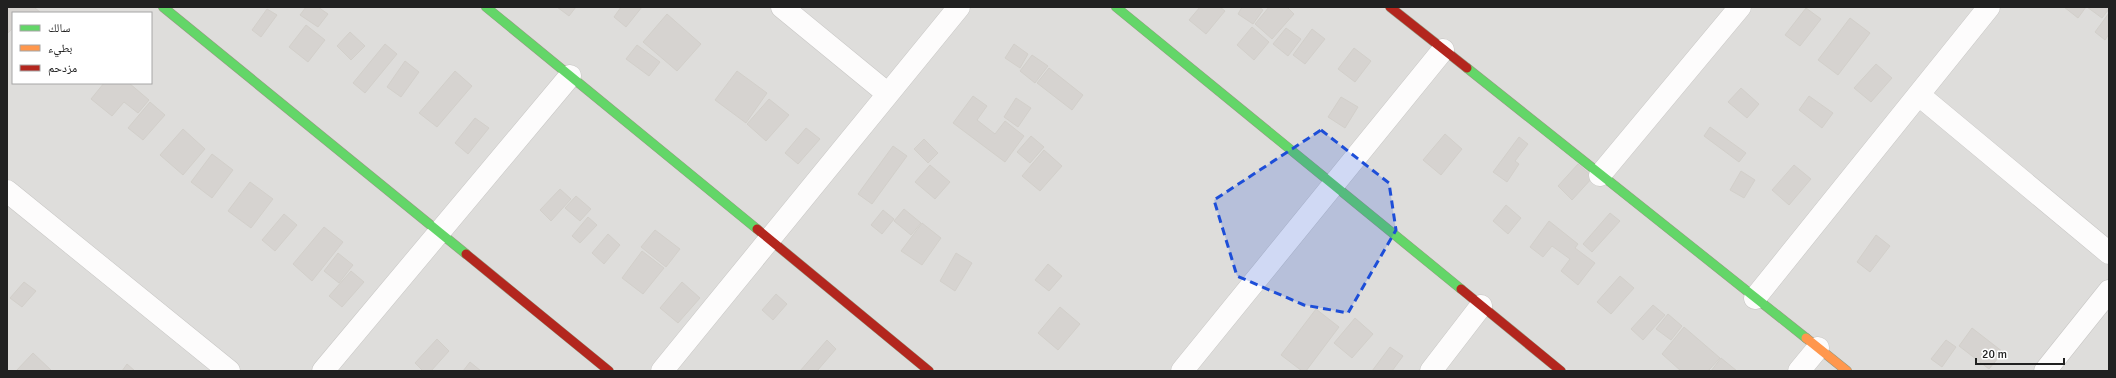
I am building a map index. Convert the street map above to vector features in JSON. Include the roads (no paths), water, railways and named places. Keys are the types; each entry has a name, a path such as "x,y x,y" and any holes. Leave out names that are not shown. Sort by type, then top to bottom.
{"street":[{"path":"163,7 609,371"},
{"path":"486,7 929,371"},
{"path":"782,7 888,94"},
{"path":"662,371 959,7"},
{"path":"1116,7 1561,371"},
{"path":"1390,7 1847,371"},
{"path":"1600,174 1740,7"},
{"path":"1755,298 1989,7"},
{"path":"1182,371 1443,50"},
{"path":"323,371 570,76"},
{"path":"1919,95 2109,253"},
{"path":"7,191 229,371"},
{"path":"2045,371 2109,291"},
{"path":"1431,371 1481,306"},
{"path":"1799,371 1818,348"}]}
